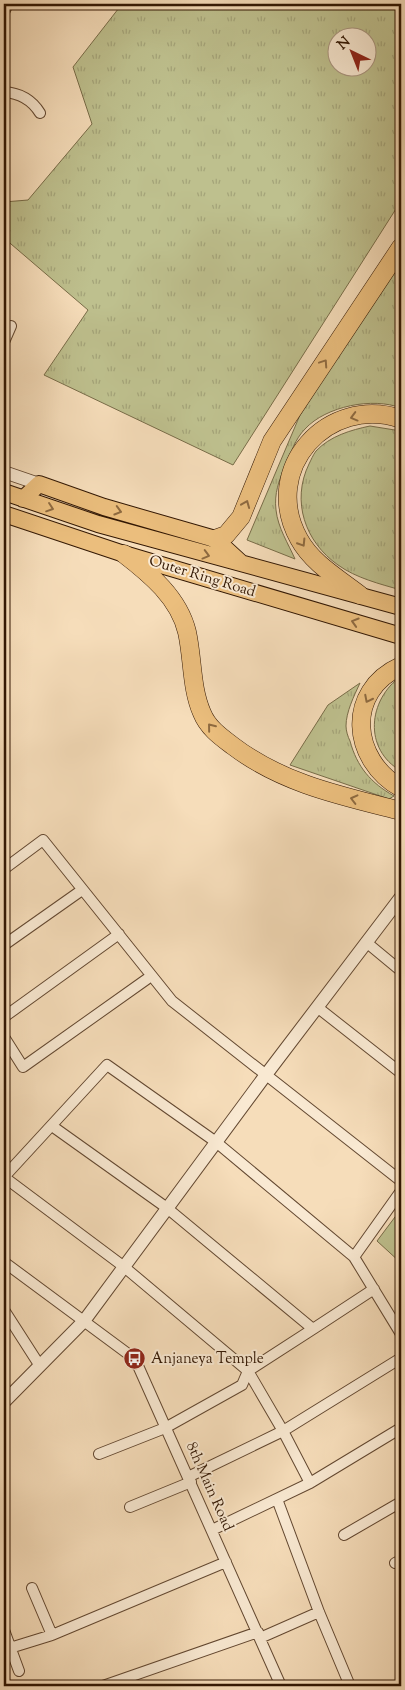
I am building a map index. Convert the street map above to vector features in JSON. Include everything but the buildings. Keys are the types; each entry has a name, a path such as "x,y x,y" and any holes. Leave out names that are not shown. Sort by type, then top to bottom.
{"highway":[{"path":"215,539 226,535 241,517 272,441 401,247"},
{"path":"360,595 321,566 298,539 288,509 286,488 292,466 303,447 318,433 336,422 372,413 401,419"},
{"path":"23,499 39,484 104,507 215,539 241,564"},
{"name":"Outer Ring Road","path":"4,492 98,524 401,607"},
{"name":"Outer Ring Road","path":"4,514 124,554 401,636"},
{"path":"124,554 149,572 177,608 187,630 196,696 203,714 218,734 251,760 280,775 325,792 401,810"},
{"path":"401,666 380,679 372,690 365,703 361,724 362,741 368,755 386,778 401,788"}],"street":[{"path":"4,12 8,4"},
{"path":"4,92 20,96 34,104 40,113"},
{"path":"4,342 10,326"},
{"path":"4,472 39,484"},
{"path":"4,869 43,840 172,1001 401,1181"},
{"path":"4,945 82,890"},
{"path":"4,1402 84,1321 123,1266 401,896"},
{"path":"4,1017 118,934"},
{"path":"366,942 401,971"},
{"path":"4,1037 23,1067 147,979"},
{"path":"317,1008 401,1073"},
{"path":"310,1483 284,1431 248,1371 123,1266 4,1177 107,1065 216,1142 354,1257 400,1328"},
{"path":"52,1126 167,1208 313,1329"},
{"path":"354,1257 401,1191"},
{"name":"8th Main Road","path":"4,1262 135,1358 282,1686"},
{"path":"99,1454 165,1428 242,1385 248,1371 374,1290"},
{"path":"4,1310 40,1366"},
{"path":"130,1507 190,1480 284,1431 401,1358"},
{"path":"212,1530 310,1483 401,1428"},
{"path":"277,1499 319,1612 350,1686"},
{"path":"344,1535 401,1502"},
{"path":"10,1648 52,1635 226,1562"},
{"path":"32,1588 52,1635"},
{"path":"103,1686 259,1635 319,1612"},
{"path":"4,1630 18,1671"}],"green space":[{"path":"122,4 401,4 401,201 233,465 44,375 88,310 4,238 4,202 28,200 92,124 73,67"},
{"path":"401,259 401,408 377,403 350,406 325,414 314,421 305,429 296,442 276,493 276,510 279,523 295,559 247,540 300,415"},
{"path":"370,426 401,431 401,590 352,574 338,565 317,545 304,520 301,492 309,464 316,451 334,438"},
{"path":"401,676 401,771 389,762 380,750 374,724 376,711 382,698 390,686"},
{"path":"360,683 347,715 347,732 361,766 378,786 394,796 389,799 290,765 328,705"},
{"path":"401,1209 401,1263 377,1241"}],"place":[{"name":"Anjaneya Temple","path":"135,1359"}]}
